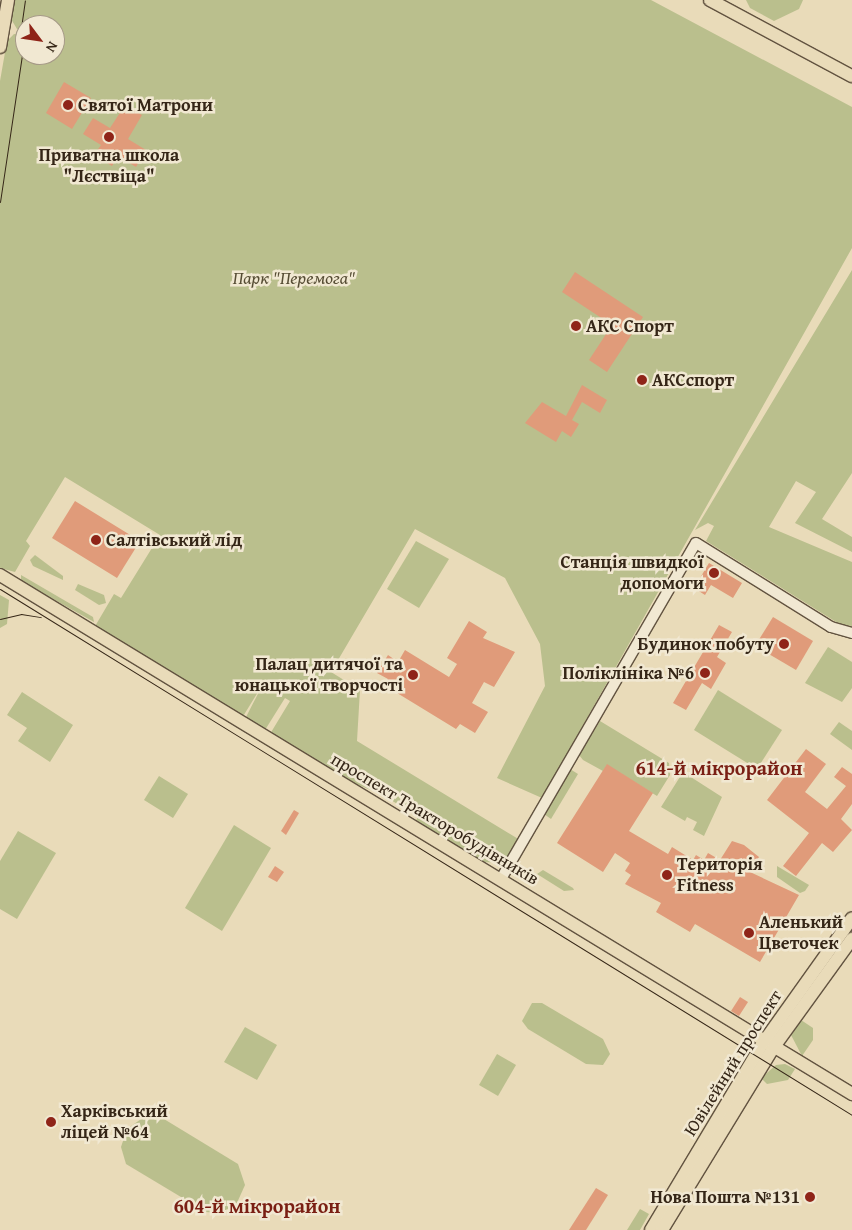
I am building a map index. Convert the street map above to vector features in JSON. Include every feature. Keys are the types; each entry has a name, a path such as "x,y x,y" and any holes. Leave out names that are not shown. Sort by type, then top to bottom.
{"main road":[{"path":"0,47 8,0"},
{"path":"710,0 852,76"},
{"name":"проспект Тракторобудівників","path":"0,575 501,879 768,1045 852,1094"},
{"name":"Ювілейний проспект","path":"651,1230 768,1045 852,918"},
{"name":"Ювілейний проспект","path":"662,1230 768,1045 852,939"}],"street":[{"path":"501,879 696,543 831,627 852,633"}],"green space":[{"name":"Парк \"Перемога\"","path":"14,0 651,0 852,107 852,248 542,798 497,778 545,686 540,644 505,578 415,529 331,672 360,690 357,741 520,840 507,863 483,862 415,822 418,817 383,795 351,782 270,734 290,701 285,698 265,730 245,719 263,684 242,718 94,628 114,594 121,598 160,535 65,477 26,541 30,546 15,572 0,568 0,81 7,41 15,34 15,65 65,65 65,15 15,15 15,26 11,19"},
{"path":"746,0 803,0 799,9 774,21 750,8"},
{"path":"852,270 852,473 822,519 852,537 852,552 795,523 816,492 796,481 769,527 852,562 852,626 841,625 706,541 714,526 708,523 695,530"},
{"path":"416,541 449,559 419,608 387,589"},
{"path":"35,555 63,576 63,580 33,566 30,560"},
{"path":"21,575 93,617 94,622 21,581"},
{"path":"78,584 104,595 106,603 99,605 75,590"},
{"path":"0,595 9,600 7,624 0,628"},
{"path":"828,647 852,662 852,688 842,702 805,683"},
{"path":"718,690 782,730 757,769 694,730"},
{"path":"22,692 73,725 50,762 18,741 27,728 7,715"},
{"path":"600,721 669,763 670,775 657,796 607,765 603,771 583,760 579,755"},
{"path":"839,722 852,731 852,750 830,734"},
{"path":"570,769 578,774 551,819 544,814"},
{"path":"683,772 722,797 704,836 693,830 697,822 687,817 685,821 661,807"},
{"path":"159,776 188,794 173,818 144,800"},
{"path":"234,825 271,848 222,931 185,908"},
{"path":"18,831 56,853 17,919 0,909 0,861"},
{"path":"777,866 809,885 805,891 800,893 777,877"},
{"path":"543,870 574,890 564,891 537,874"},
{"path":"532,1003 542,1003 603,1039 610,1054 603,1065 586,1064 528,1029 522,1021"},
{"path":"801,1020 813,1028 813,1040 802,1056 791,1035"},
{"path":"245,1027 277,1045 257,1080 224,1062"},
{"path":"497,1054 516,1065 498,1096 479,1085"},
{"path":"785,1064 795,1069 788,1080 767,1084 761,1078 776,1065"},
{"path":"159,1116 238,1164 245,1185 236,1205 219,1213 206,1212 126,1164 121,1147 127,1129 144,1117"},
{"path":"640,1209 649,1214 640,1230 627,1230"}],"building":[{"name":"Святої Матрони","path":"64,82 91,98 72,129 46,113"},
{"name":"Приватна школа \"Лєствіца\"","path":"125,105 142,115 128,139 146,150 136,167 118,156 112,166 94,155 101,145 83,134 93,118 110,128"},
{"name":"АКС Спорт","path":"575,272 643,317 607,372 589,360 612,325 562,292"},
{"path":"582,385 607,400 600,413 582,402 572,420 579,424 571,437 562,431 556,442 525,423 542,402 566,416"},
{"name":"Салтівський лід","path":"75,501 140,541 117,578 52,538"},
{"name":"Станція швидкої допомоги","path":"709,563 742,583 733,598 711,585 705,595 694,588"},
{"name":"Будинок побуту","path":"773,617 813,641 796,670 755,646"},
{"name":"Палац дитячої та юнацької творчості","path":"469,621 487,632 483,638 515,652 494,687 484,682 472,703 488,712 475,733 460,724 456,729 384,685 388,679 377,673 388,655 398,662 405,650 449,677 457,664 447,658"},
{"name":"Поліклініка №6","path":"719,625 732,632 717,657 726,663 711,689 702,683 686,710 673,703"},
{"path":"806,749 826,764 805,792 827,809 846,786 834,777 842,767 852,774 852,804 841,819 852,830 833,852 822,843 796,876 783,866 809,833 767,800"},
{"path":"607,764 653,793 629,831 668,854 672,847 693,860 696,855 704,860 708,853 720,860 732,841 744,845 759,857 750,872 799,895 760,962 695,924 690,932 656,912 661,903 625,884 631,875 625,871 630,863 615,853 603,872 557,843"},
{"path":"294,810 299,813 286,835 281,831"},
{"path":"275,866 284,872 277,882 268,877"},
{"path":"740,997 748,1002 739,1016 731,1011"},
{"path":"596,1188 608,1195 586,1230 569,1230"}],"tram line":[{"path":"23,15 25,0"},
{"path":"0,202 20,65"},
{"path":"0,589 852,1115"},
{"path":"0,619 21,614 41,617"}],"place":[{"name":"Святої Матрони","path":"68,105"},
{"name":"Приватна школа \"Лєствіца\"","path":"109,137"},
{"name":"АКС Спорт","path":"576,326"},
{"name":"АКСспорт","path":"642,380"},
{"name":"Салтівський лід","path":"96,540"},
{"name":"Станція швидкої допомоги","path":"714,573"},
{"name":"Будинок побуту","path":"784,644"},
{"name":"Поліклініка №6","path":"705,673"},
{"name":"Палац дитячої та юнацької творчості","path":"413,675"},
{"name":"Територія Fitness","path":"667,875"},
{"name":"Аленький Цветочек","path":"749,933"},
{"name":"Харківський ліцей №64","path":"51,1122"},
{"name":"Нова Пошта №131","path":"810,1197"}],"district":[{"name":"614-й мікрорайон","path":"719,767"},
{"name":"604-й мікрорайон","path":"257,1205"}]}
